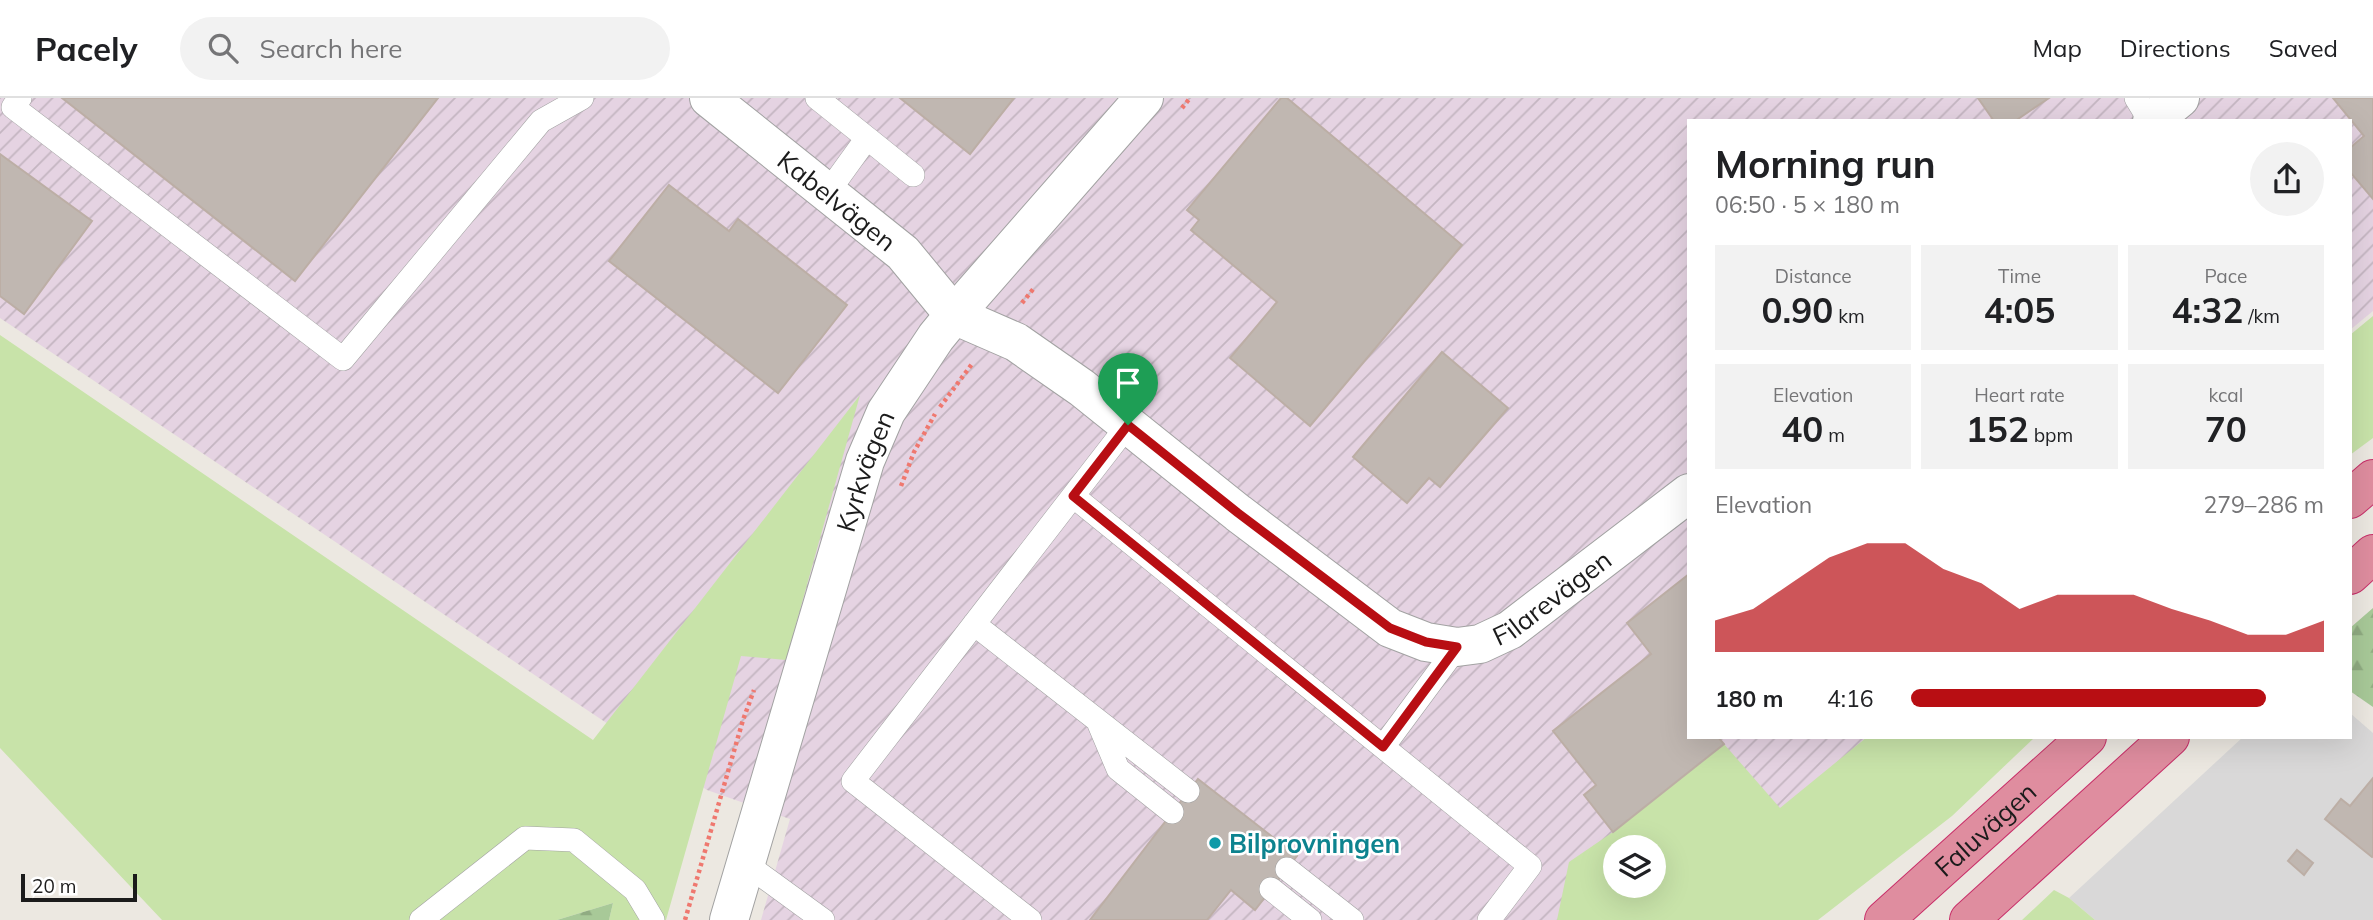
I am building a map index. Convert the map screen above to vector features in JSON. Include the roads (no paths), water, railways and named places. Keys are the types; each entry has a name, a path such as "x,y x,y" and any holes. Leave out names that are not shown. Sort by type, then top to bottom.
{"highway":[{"path":"2352,497 2373,479"},
{"path":"2352,573 2373,554"},
{"name":"Faluvägen","path":"1884,920 2085,739"},
{"path":"1969,920 2168,739"}],"street":[{"name":"Kabelvägen","path":"709,98 903,253 954,315"},
{"name":"Kyrkvägen","path":"729,920 864,461 886,412 936,337 954,315 1144,98"},
{"path":"2154,119 2180,98"},
{"name":"Filarevägen","path":"954,315 1016,342 1082,388 1238,513 1390,628 1426,642 1457,647 1480,644 1510,630 1687,495"}],"lane":[{"path":"20,98 13,107 343,359 541,121 569,101"},
{"path":"817,98 913,175"},
{"path":"2136,98 2150,119"},
{"path":"828,192 867,138"},
{"path":"1030,920 853,780 1128,425"},
{"path":"1073,496 1530,866 1489,920"},
{"path":"974,624 1188,791"},
{"path":"1383,747 1457,647"},
{"path":"1098,721 1118,769 1172,812"},
{"path":"421,920 525,838 574,840 635,890 653,920"},
{"path":"746,864 823,920"},
{"path":"1287,869 1352,920"},
{"path":"1271,890 1310,920"}],"place":[{"name":"Bilprovningen","path":"1215,843"}]}
